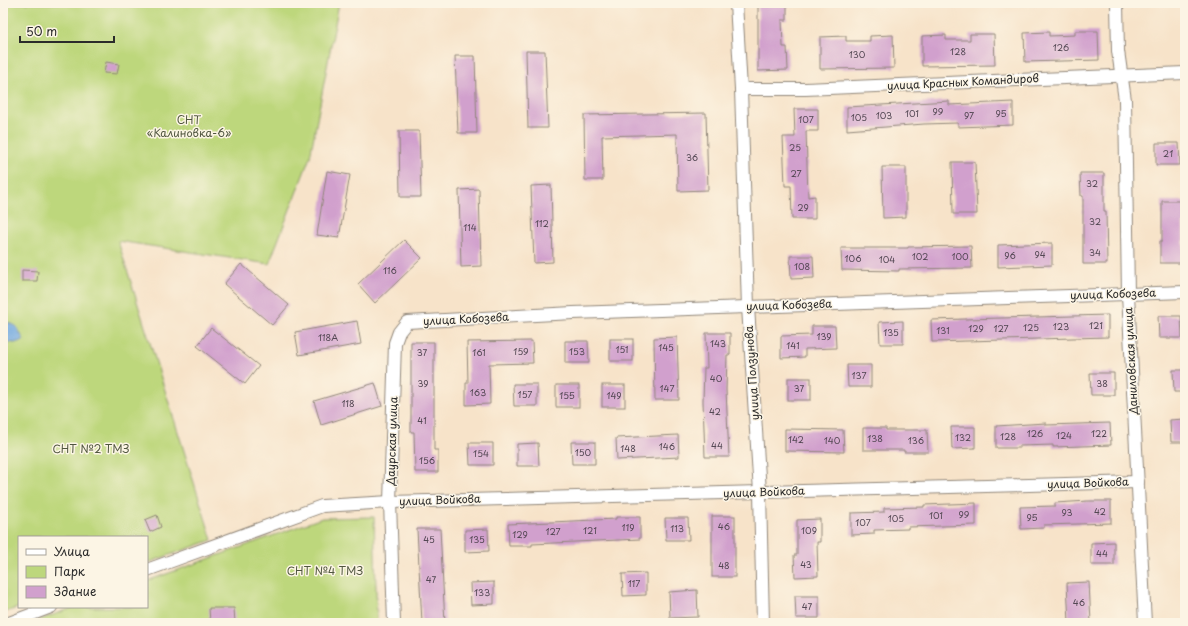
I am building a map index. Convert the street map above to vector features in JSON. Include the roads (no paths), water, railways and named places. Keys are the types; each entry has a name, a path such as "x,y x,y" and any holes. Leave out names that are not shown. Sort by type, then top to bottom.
{"street":[{"name":"улица Ползунова","path":"736,3 741,89 748,307 760,492 763,623"},
{"name":"Даниловская улица","path":"1117,3 1120,75 1125,100 1128,294 1145,623"},
{"name":"улица Красных Командиров","path":"741,89 805,89 1185,73"},
{"name":"улица Кобозева","path":"398,332 407,322 748,307 1185,292"},
{"name":"Даурская улица","path":"394,623 390,502 395,343 398,332"},
{"name":"улица Войкова","path":"148,570 322,506 390,502 1138,482"},
{"path":"9,623 48,608"}],"water":[{"path":"3,320 16,326 24,340 15,343 3,342"}],"park label":[{"name":"СНТ «Калиновка-6»","path":"189,126"},
{"name":"СНТ №2 ТМЗ","path":"91,449"},
{"name":"СНТ №4 ТМЗ","path":"325,571"}]}
